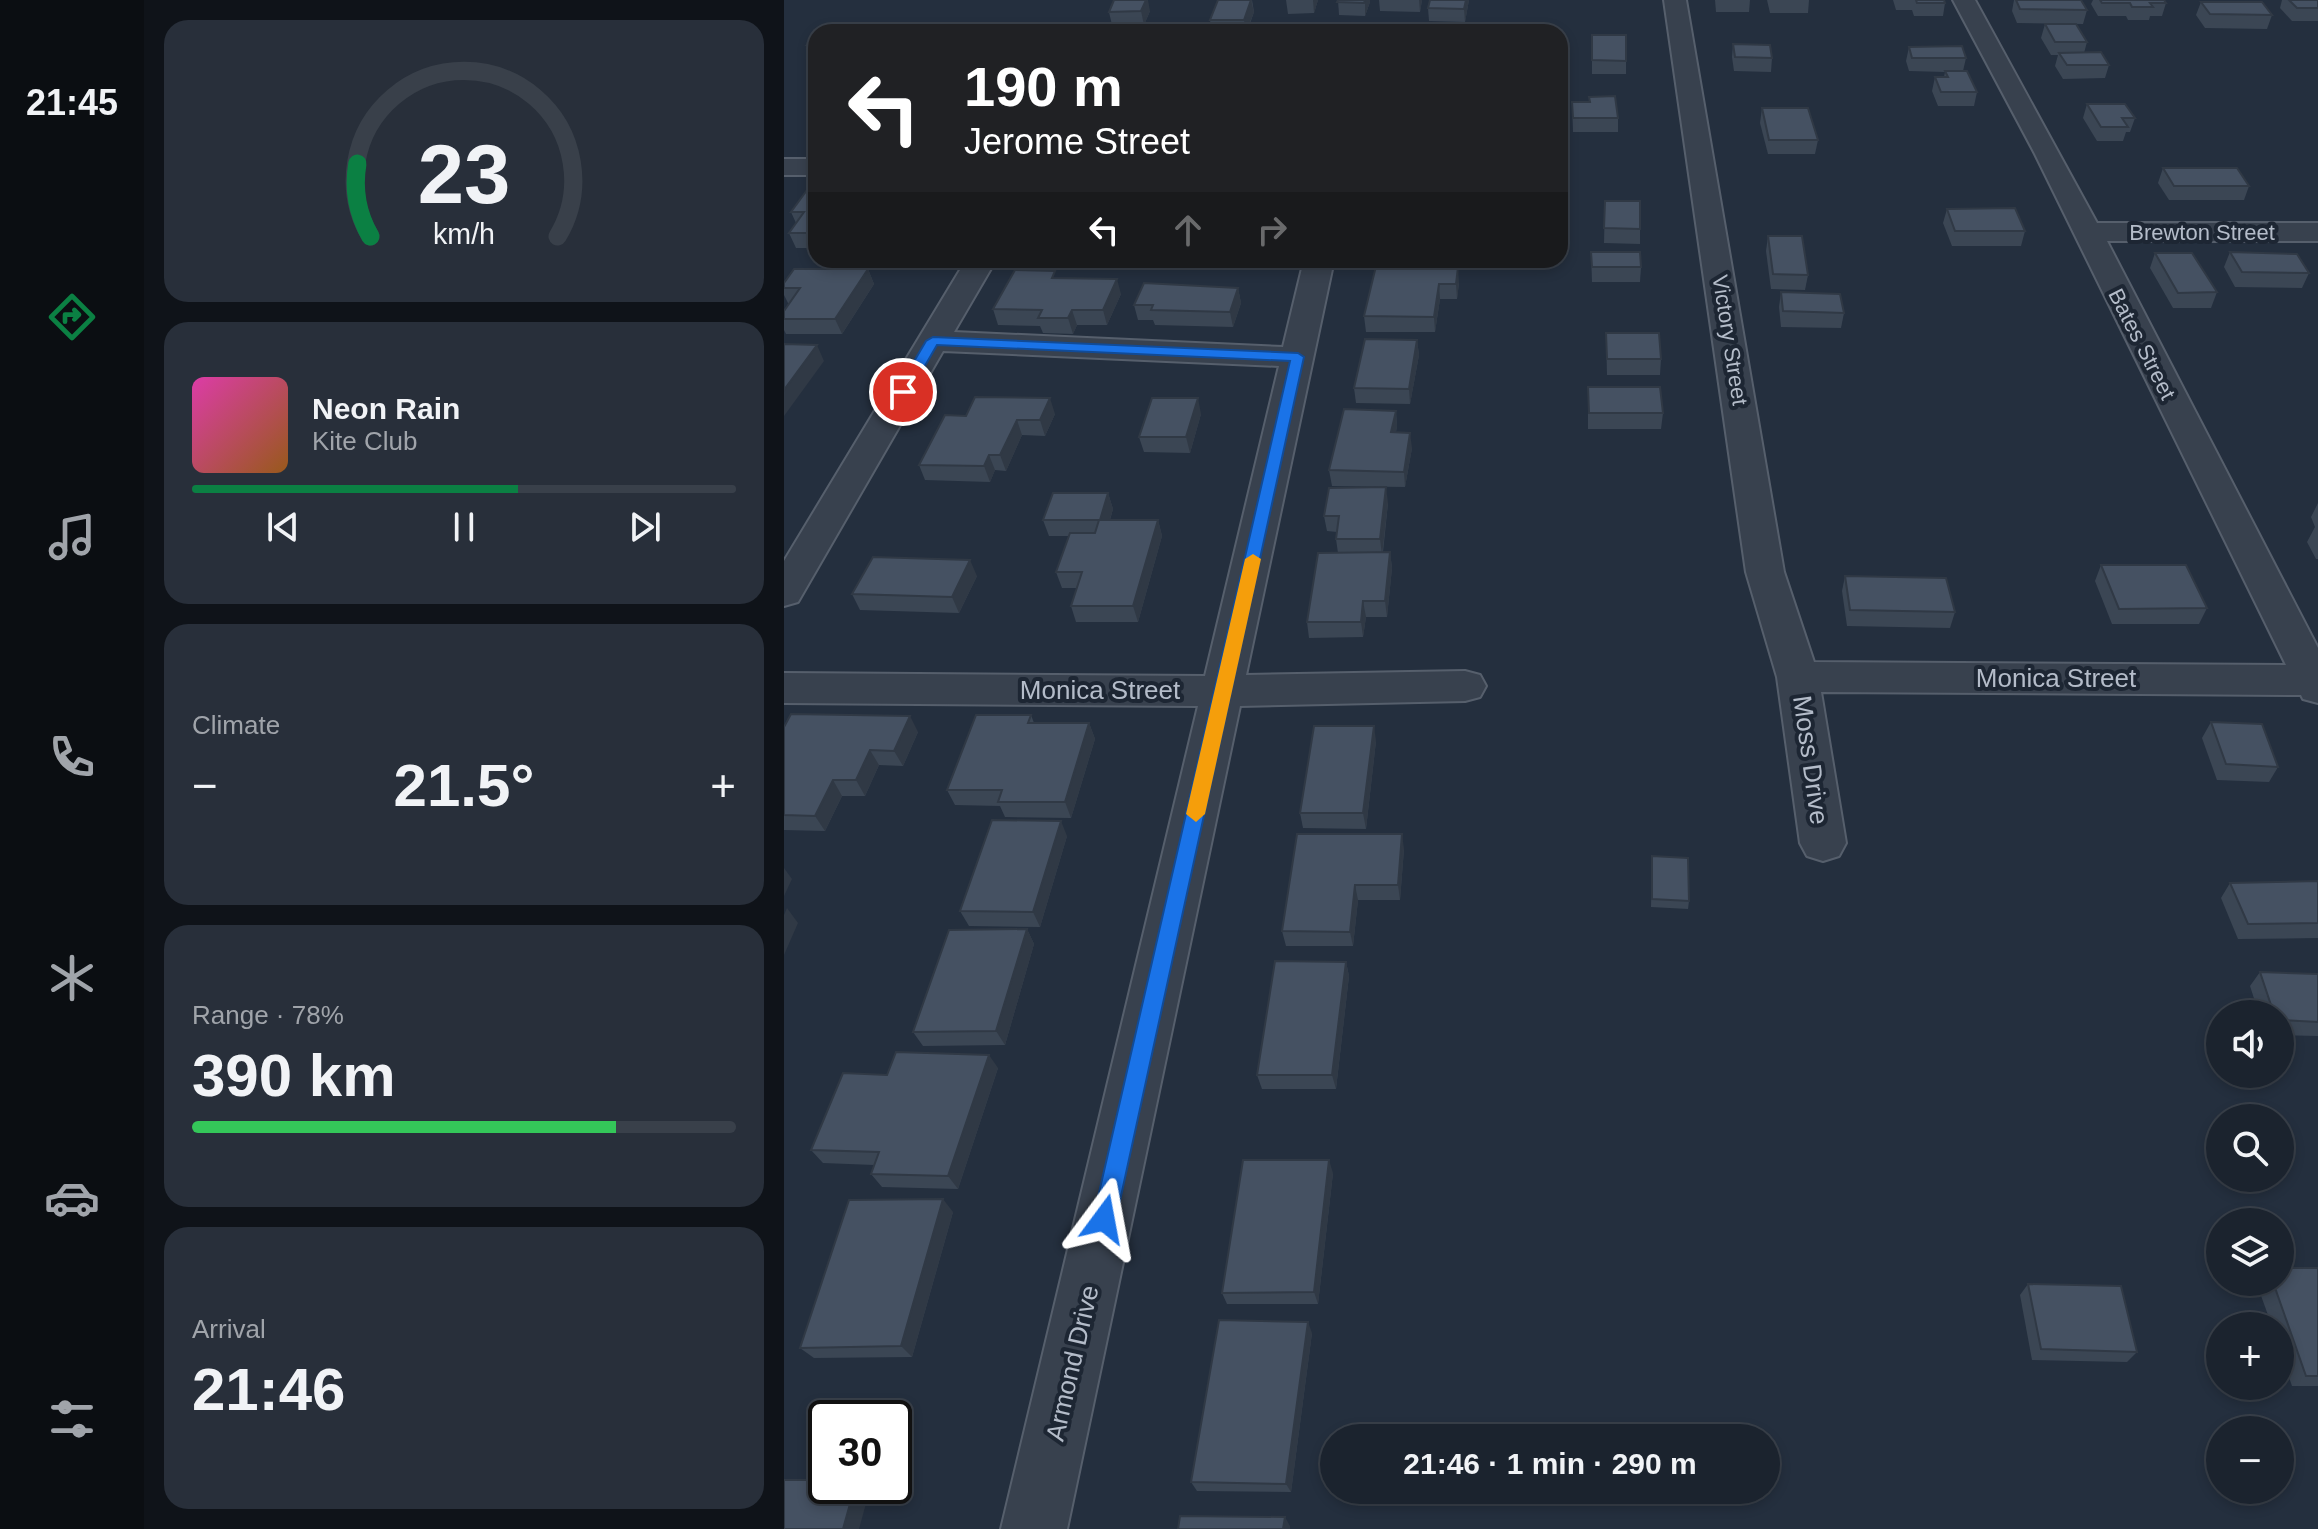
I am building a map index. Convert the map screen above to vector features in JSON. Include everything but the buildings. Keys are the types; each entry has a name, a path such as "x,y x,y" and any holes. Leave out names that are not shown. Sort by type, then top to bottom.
{"street":[{"name":"Victory Street","path":"1675,0 1765,572 1798,677"},
{"name":"Bates Street","path":"1964,0 2316,684"},
{"path":"784,167 808,167"},
{"name":"Brewton Street","path":"2086,232 2318,232"},
{"path":"784,593 976,268"},
{"name":"Armond Drive","path":"1034,1529 1317,268"},
{"path":"933,341 1298,357"},
{"name":"Monica Street","path":"1798,677 2316,684"},
{"name":"Moss Drive","path":"1798,677 1823,843"},
{"name":"Monica Street","path":"784,688 1223,691 1465,686"}],"slow traffic":[{"path":"1196,814 1253,559"}],"route":[{"path":"903,392 933,341 1298,357 1104,1219"}]}
